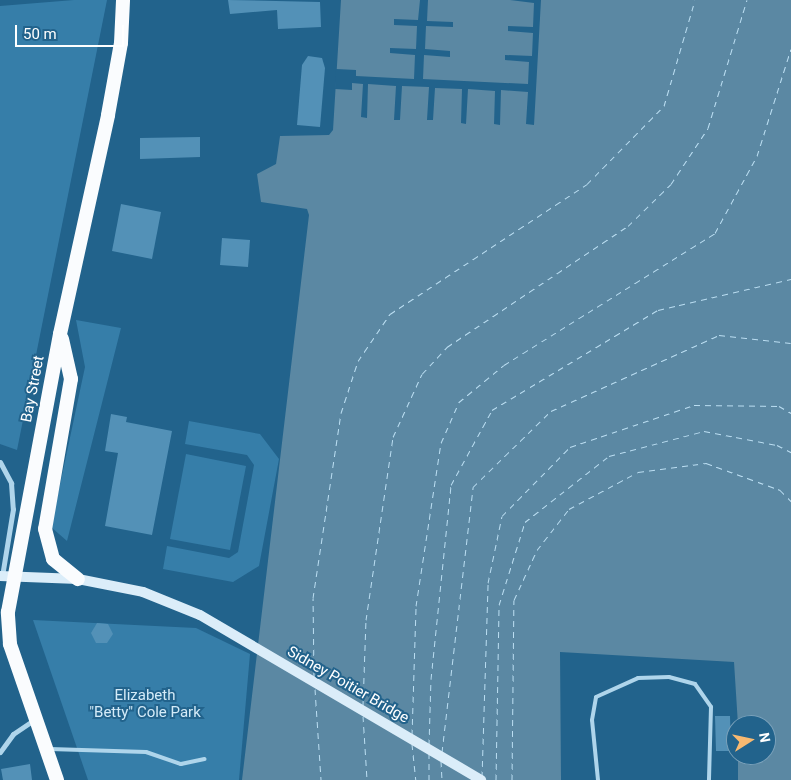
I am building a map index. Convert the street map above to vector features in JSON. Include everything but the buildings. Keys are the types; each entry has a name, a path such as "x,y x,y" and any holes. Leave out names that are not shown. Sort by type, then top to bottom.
{"highway":[{"name":"Bay Street","path":"57,780 10,644 4,576 108,115 121,43 123,0"},
{"path":"60,334 71,379 45,529 53,559 78,579"}],"main road":[{"name":"Sidney Poitier Bridge","path":"4,576 78,579 143,592 200,615 481,780"}],"street":[{"path":"0,462 11,483 13,509 4,576"},
{"path":"0,752 13,734 35,720"}],"lane":[{"path":"598,780 592,720 596,696 638,678 669,677 695,684 711,707 709,780"},
{"path":"46,749 146,752 181,764 204,759"}],"green space":[{"path":"74,0 107,0 17,450 0,444 0,6"},
{"path":"76,320 121,328 67,541 51,527 85,367"},
{"path":"189,421 260,434 279,459 259,566 233,582 163,569 167,546 229,558 238,552 254,465 247,455 185,444"},
{"path":"186,454 246,466 230,550 170,539"},
{"name":"Elizabeth \"Betty\" Cole Park","path":"33,620 196,628 250,654 239,780 88,780"}],"shaded area":[{"path":"341,0 791,0 791,780 738,780 738,765 776,765 776,715 737,715 734,662 560,652 561,780 242,780 309,215 307,209 261,202 257,174 276,164 280,136 329,135 333,130"}],"pier":[{"path":"420,0 428,0 427,21 453,22 453,27 426,26 425,49 450,51 450,57 424,55 423,79 528,84 529,62 505,60 505,55 532,56 533,33 508,31 508,26 533,27 534,3 510,0 541,0 534,125 526,124 528,92 501,90 500,125 494,124 495,91 468,89 466,124 461,123 462,89 435,88 433,120 427,120 429,87 402,86 400,120 394,120 396,86 368,84 367,118 361,117 363,84 352,83 352,90 335,89 336,69 356,70 356,76 414,79 415,55 390,53 390,48 416,49 417,26 394,25 394,19 418,20"}],"ferry route":[{"path":"314,677 313,598 341,413 358,361 390,314 587,184 664,106 695,0"},
{"path":"363,705 366,620 393,437 422,374 447,347 628,226 671,184 708,128 747,0"},
{"path":"412,735 416,606 441,443 459,402 504,365 715,233 757,156 791,49"},
{"path":"429,745 431,679 451,485 492,410 658,310 791,279"},
{"path":"442,752 473,487 551,411 719,335 791,343"},
{"path":"482,777 488,583 502,516 570,447 694,405 779,406 791,413"},
{"path":"496,780 499,605 525,522 609,456 704,431 777,445 791,452"},
{"path":"512,780 514,600 537,550 569,509 638,472 706,463 780,490 791,501"},
{"path":"315,689 321,780"},
{"path":"363,716 367,780"},
{"path":"412,744 416,780"},
{"path":"429,754 429,780"},
{"path":"441,761 442,780"}]}
